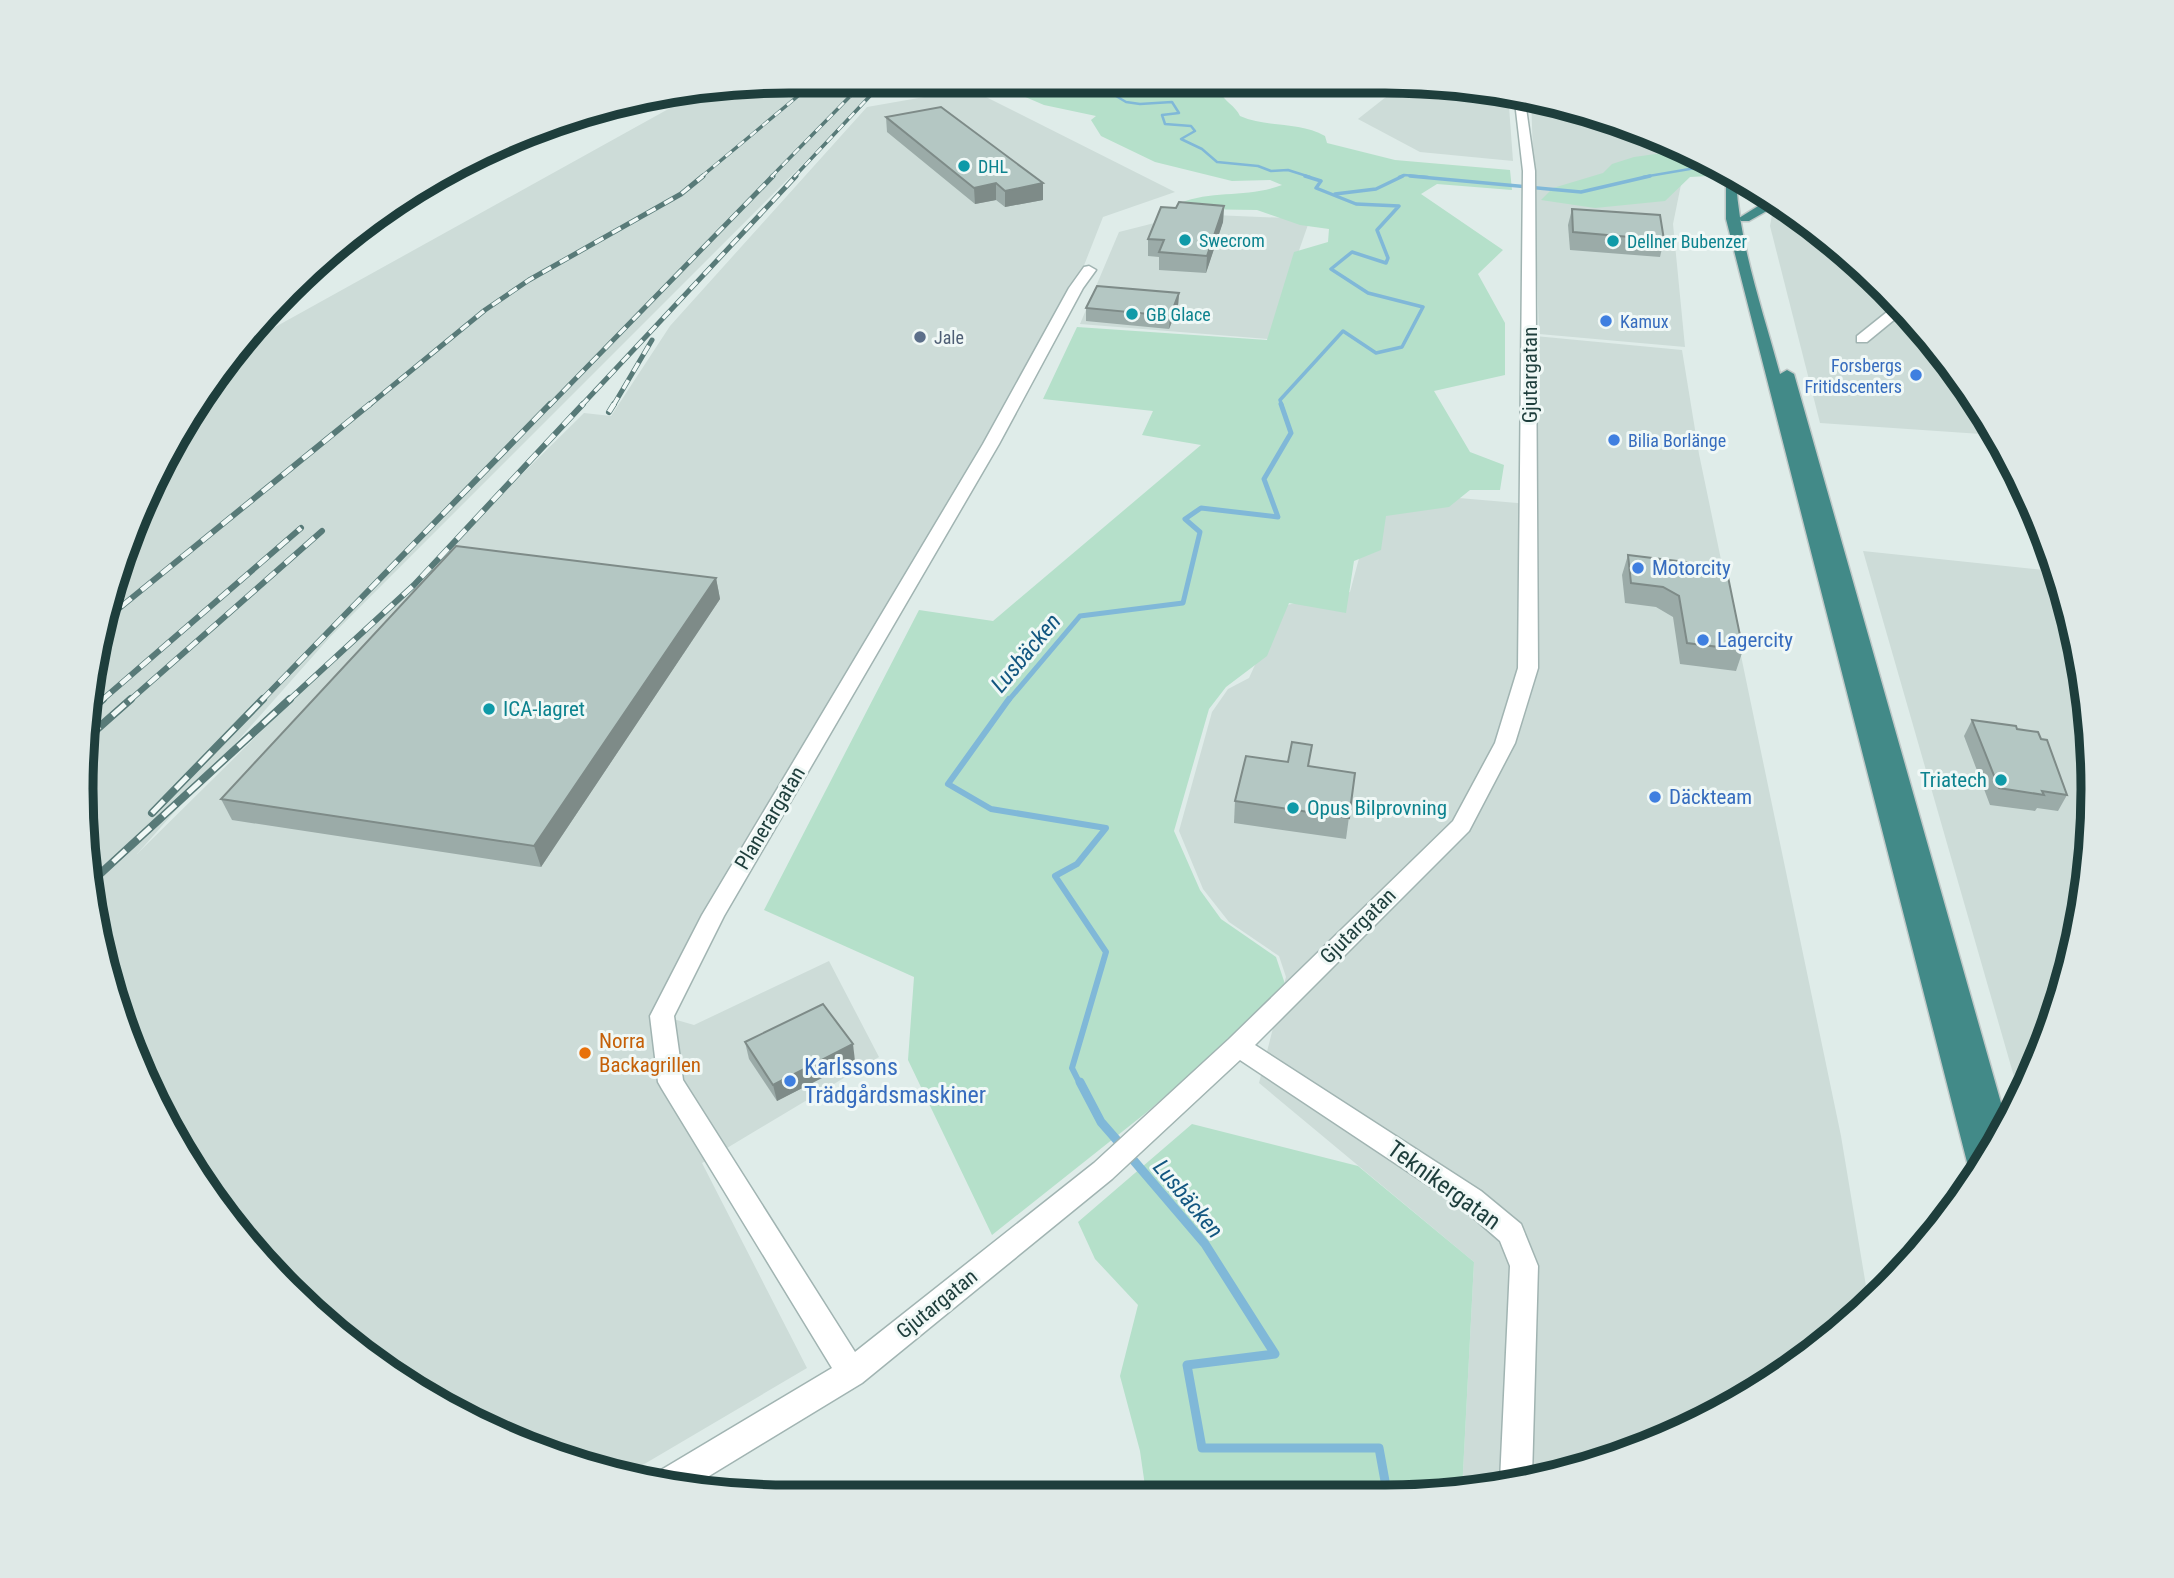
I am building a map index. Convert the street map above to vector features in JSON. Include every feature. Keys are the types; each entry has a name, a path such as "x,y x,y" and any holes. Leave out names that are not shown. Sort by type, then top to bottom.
{"highway":[{"path":"1734,187 1732,219 1756,315 1978,1154"},
{"path":"1738,189 1994,1125"},
{"path":"1745,218 1766,206"}],"street":[{"name":"Gjutargatan","path":"679,1476 851,1373 1104,1171 1238,1046 1461,825 1505,743 1528,668 1529,171 1521,106"},
{"name":"Planerargatan","path":"851,1373 671,1082 662,1016 713,915 991,444 1076,288 1089,271"},
{"path":"1862,339 1893,314"},
{"name":"Teknikergatan","path":"1238,1046 1471,1199 1511,1233 1524,1266 1516,1473"}],"shaded area":[{"path":"874,93 330,637 137,854 584,413 611,416 670,326 867,107 947,93 978,93 1175,192 1103,217 1072,296 663,1016 694,1025 829,961 879,1057 702,1163 807,1368 637,1468 565,1448 481,1413 402,1368 330,1312 266,1248 210,1176 165,1097 130,1013 106,925 94,835 94,743 106,653 130,565 165,481 210,402 263,334 682,102 743,94"},
{"path":"1391,93 1431,94 1509,104 1513,161 1420,152 1358,119"},
{"path":"1531,108 1609,130 1686,162 1673,224 1685,347 1539,334"},
{"path":"1775,213 1809,237 1877,297 1937,365 1964,402 1981,434 1820,423 1770,226 1772,215"},
{"path":"1190,214 1310,219 1268,339 1080,324 1119,232"},
{"path":"1535,336 1682,350 1699,454 1841,1136 1867,1291 1809,1341 1772,1368 1693,1413 1651,1432 1565,1462 1463,1480 1474,1262 1259,1083 1286,977 1279,956 1229,922 1203,889 1179,831 1212,712 1228,689 1249,678 1282,606 1350,592 1377,491 1528,504"},
{"path":"1863,551 2044,570 2060,616 2068,653 2080,743 2080,835 2068,925 2058,969 2044,1013 2016,1082"}],"green space":[{"path":"1023,93 1221,93 1240,116 1315,131 1325,136 1327,143 1395,160 1510,170 1512,190 1437,184 1421,194 1503,250 1478,274 1505,323 1505,375 1434,391 1470,452 1504,465 1500,490 1470,490 1449,507 1386,516 1381,550 1354,561 1346,613 1289,603 1267,656 1226,687 1209,709 1174,831 1200,890 1221,919 1276,957 1287,990 1147,1112 992,1235 908,1060 914,977 764,910 919,610 993,621 1201,445 1142,435 1153,411 1043,399 1077,327 1267,340 1294,252 1328,242 1329,229 1300,225 1257,210 1190,209 1180,203 1282,185 1270,180 1232,181 1155,162 1101,136 1091,120 1096,116 1044,105 1023,96"},
{"path":"1669,154 1711,174 1690,177 1665,201 1595,208 1541,200 1553,188 1603,173 1612,164 1634,157"},
{"path":"1192,1124 1358,1166 1474,1262 1463,1480 1385,1485 1145,1485 1140,1451 1120,1376 1138,1305 1095,1259 1078,1222"}],"building":[{"path":"941,107 1043,183 1005,191 996,183 974,188 886,117"},
{"path":"1179,202 1224,206 1207,256 1159,252 1164,240 1148,239 1161,207 1176,208"},
{"path":"1572,209 1660,215 1664,240 1573,232"},
{"path":"1097,286 1179,293 1170,316 1086,308"},
{"name":"ICA-lagret","path":"456,546 716,578 534,846 221,799"},
{"path":"1628,555 1726,567 1743,650 1687,643 1679,596 1663,587 1631,583"},
{"path":"1972,720 2038,732 2041,739 2047,740 2067,795 2042,791 2044,795 1999,788"},
{"path":"1292,742 1312,745 1308,766 1355,773 1349,818 1235,801 1246,756 1288,762"},
{"name":"Karlssons Trädgårdsmaskiner","path":"823,1004 853,1044 773,1085 745,1042"}],"waterway":[{"name":"Lusbäcken","path":"1122,93 1126,95 1116,96 1126,102 1172,102 1179,113 1162,115 1165,124 1191,126 1195,131 1181,139 1202,149 1217,162 1258,166 1271,171 1288,170 1310,177"},
{"path":"1643,177 1698,168"},
{"name":"Lusbäcken","path":"1282,406 1280,400 1343,331 1376,353 1402,347 1423,307 1368,293 1331,269 1352,252 1386,263 1388,258 1377,230 1399,206 1356,204 1316,188 1321,181 1305,176"},
{"path":"1335,194 1376,189 1403,176"},
{"path":"1410,176 1581,192 1650,176"},
{"path":"1399,177 1428,177"},
{"name":"Lusbäcken","path":"1008,701 1080,616 1183,603 1200,532 1185,519 1201,508 1278,517 1264,479 1291,433 1281,404"},
{"name":"Lusbäcken","path":"1009,699 948,784 991,809 1106,828 1077,864 1055,876 1106,952 1072,1068 1080,1084"},
{"name":"Lusbäcken","path":"1080,1082 1101,1122 1122,1146"},
{"name":"Lusbäcken","path":"1129,1155 1205,1244 1275,1354 1187,1365 1202,1448 1379,1448 1386,1485"}],"railway":[{"path":"701,177 802,93"},
{"path":"771,177 853,93"},
{"path":"794,177 873,93"},
{"path":"368,406 485,310 529,280 681,194 703,176"},
{"path":"549,406 773,176"},
{"path":"581,406 796,176"},
{"path":"613,406 652,340"},
{"path":"116,611 370,404"},
{"path":"261,701 550,404"},
{"path":"288,701 414,585 583,404"},
{"path":"609,412 614,404"},
{"path":"101,701 301,528"},
{"path":"129,701 322,531"},
{"path":"98,703 103,699"},
{"path":"95,731 131,699"},
{"path":"152,813 263,699"},
{"path":"98,875 290,699"}],"place":[{"name":"DHL","path":"964,166"},
{"name":"Swecrom","path":"1185,240"},
{"name":"Dellner Bubenzer","path":"1613,241"},
{"name":"GB Glace","path":"1132,314"},
{"name":"Kamux","path":"1606,321"},
{"name":"Jale","path":"920,337"},
{"name":"Forsbergs Fritidscenters","path":"1916,375"},
{"name":"Bilia Borlänge","path":"1614,440"},
{"name":"Motorcity","path":"1638,568"},
{"name":"Lagercity","path":"1703,640"},
{"name":"ICA-lagret","path":"489,709"},
{"name":"Triatech","path":"2001,780"},
{"name":"Däckteam","path":"1655,797"},
{"name":"Opus Bilprovning","path":"1293,808"},
{"name":"Norra Backagrillen","path":"585,1053"},
{"name":"Karlssons Trädgårdsmaskiner","path":"790,1081"}]}
